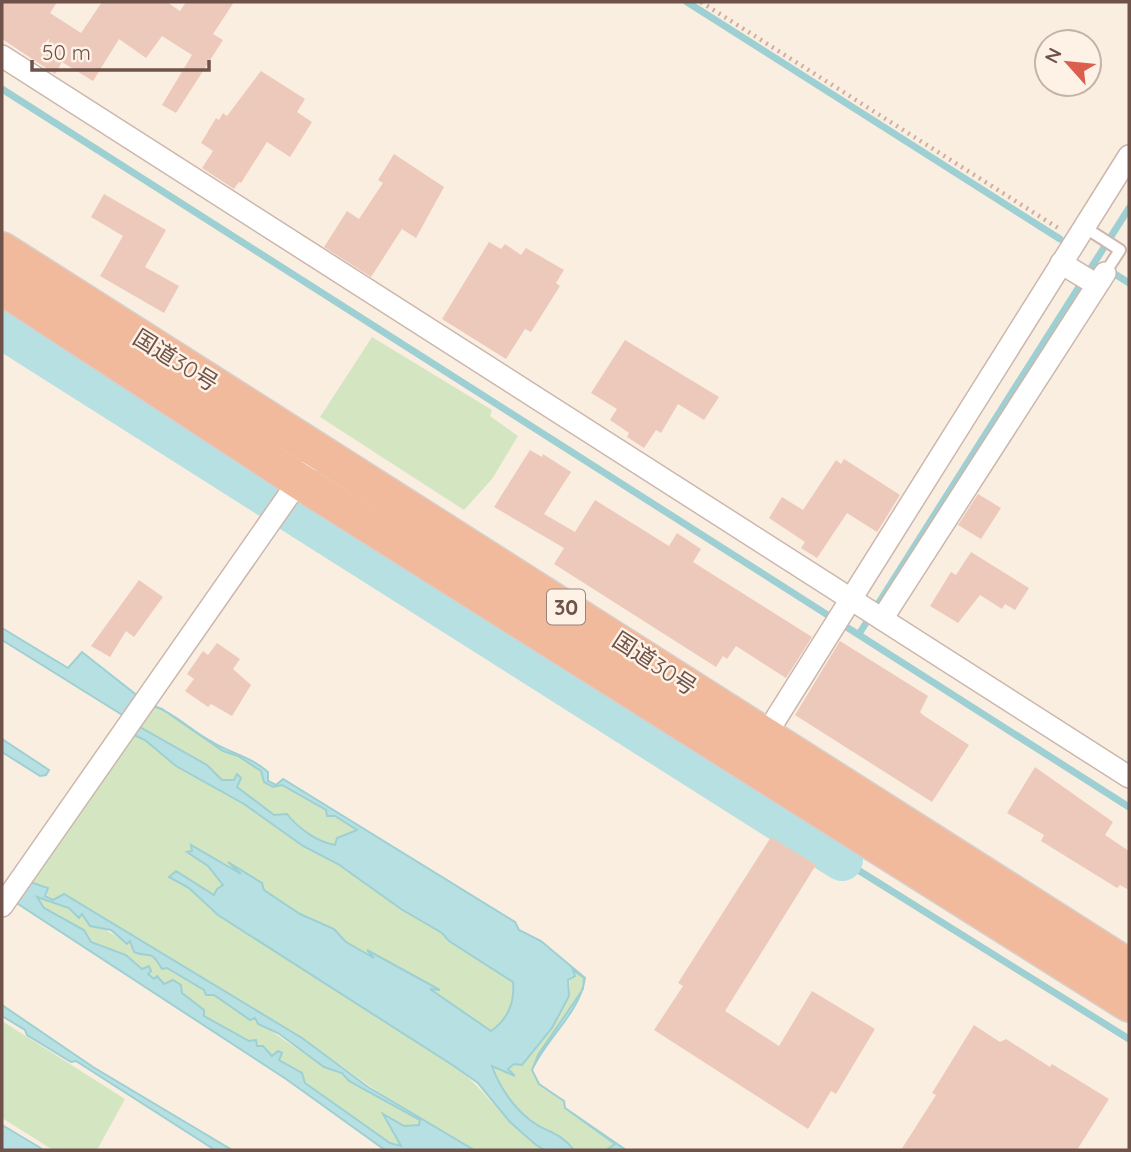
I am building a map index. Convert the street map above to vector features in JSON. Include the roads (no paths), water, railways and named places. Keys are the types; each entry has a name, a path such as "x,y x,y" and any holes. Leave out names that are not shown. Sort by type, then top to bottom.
{"highway":[{"name":"国道30号","path":"2,250 1129,967"},
{"name":"国道30号","path":"2,287 295,487 1129,1004"}],"street":[{"path":"2,56 856,613 1129,777"},
{"path":"745,764 856,613 1090,273 1087,234 1129,156"},
{"path":"856,613 1090,273"},
{"path":"2,906 320,451"}],"lane":[{"path":"1087,234 1120,250 1090,273"}],"water":[{"path":"2,628 68,668 82,652 139,697 124,716 2,640"},
{"path":"164,711 206,739 262,767 268,772 268,781 276,785 283,779 515,922 519,930 541,941 585,978 583,984 584,978 573,970 575,976 568,980 569,996 552,1028 522,1065 514,1064 508,1069 515,1076 492,1066 498,1081 518,1109 536,1124 563,1139 574,1150 545,1150 536,1145 510,1122 478,1083 218,915 189,888 169,877 176,871 214,895 223,885 208,866 187,852 192,851 191,845 241,874 228,862 262,883 264,890 300,914 334,929 346,942 374,958 367,950 440,990 430,989 491,1031 509,1010 513,997 513,982 338,864 303,846 244,804 176,766 145,740 132,734 30,882 48,888 45,896 53,900 64,894 302,1038 368,1087 474,1150 385,1150 286,1079 15,902 144,714 140,727 207,765 222,780 234,780 237,774 241,778 237,787 274,815 287,814 308,834 335,845 337,838 357,830 335,816 327,816 326,810 282,785 273,787 264,782 261,771 238,756 223,751","holes":["37,897 69,908 79,918 82,914 90,926 111,930 127,944 130,941 134,952 152,956 162,969 167,968 204,990 206,995 214,995 250,1020 255,1018 258,1024 278,1033 324,1067 342,1073 349,1081 420,1120 419,1125 404,1126 383,1114 401,1146 390,1143 305,1083 302,1073 279,1060 282,1053 278,1051 272,1056 263,1046 257,1046 256,1040 249,1041 204,1016 204,1010 182,993 181,985 173,980 164,984 157,976 154,979 148,974 151,971 149,966 142,969 126,955 91,942 84,930 44,908"]},
{"path":"2,739 49,770 46,775 40,776 2,752"},
{"path":"582,991 577,1003 532,1070 538,1055"},
{"path":"2,1005 93,1067 232,1150 215,1150 76,1061 71,1062 27,1035 25,1030 2,1016"},
{"path":"565,1108 626,1150 606,1150 615,1144"},
{"path":"2,1125 39,1147 43,1150 2,1150"}],"waterway":[{"path":"687,2 1060,239"},
{"path":"2,89 1129,807"},
{"path":"859,634 1129,208"},
{"path":"1107,269 1129,283"},
{"path":"2,328 842,860"},
{"path":"842,860 1129,1039"}]}
